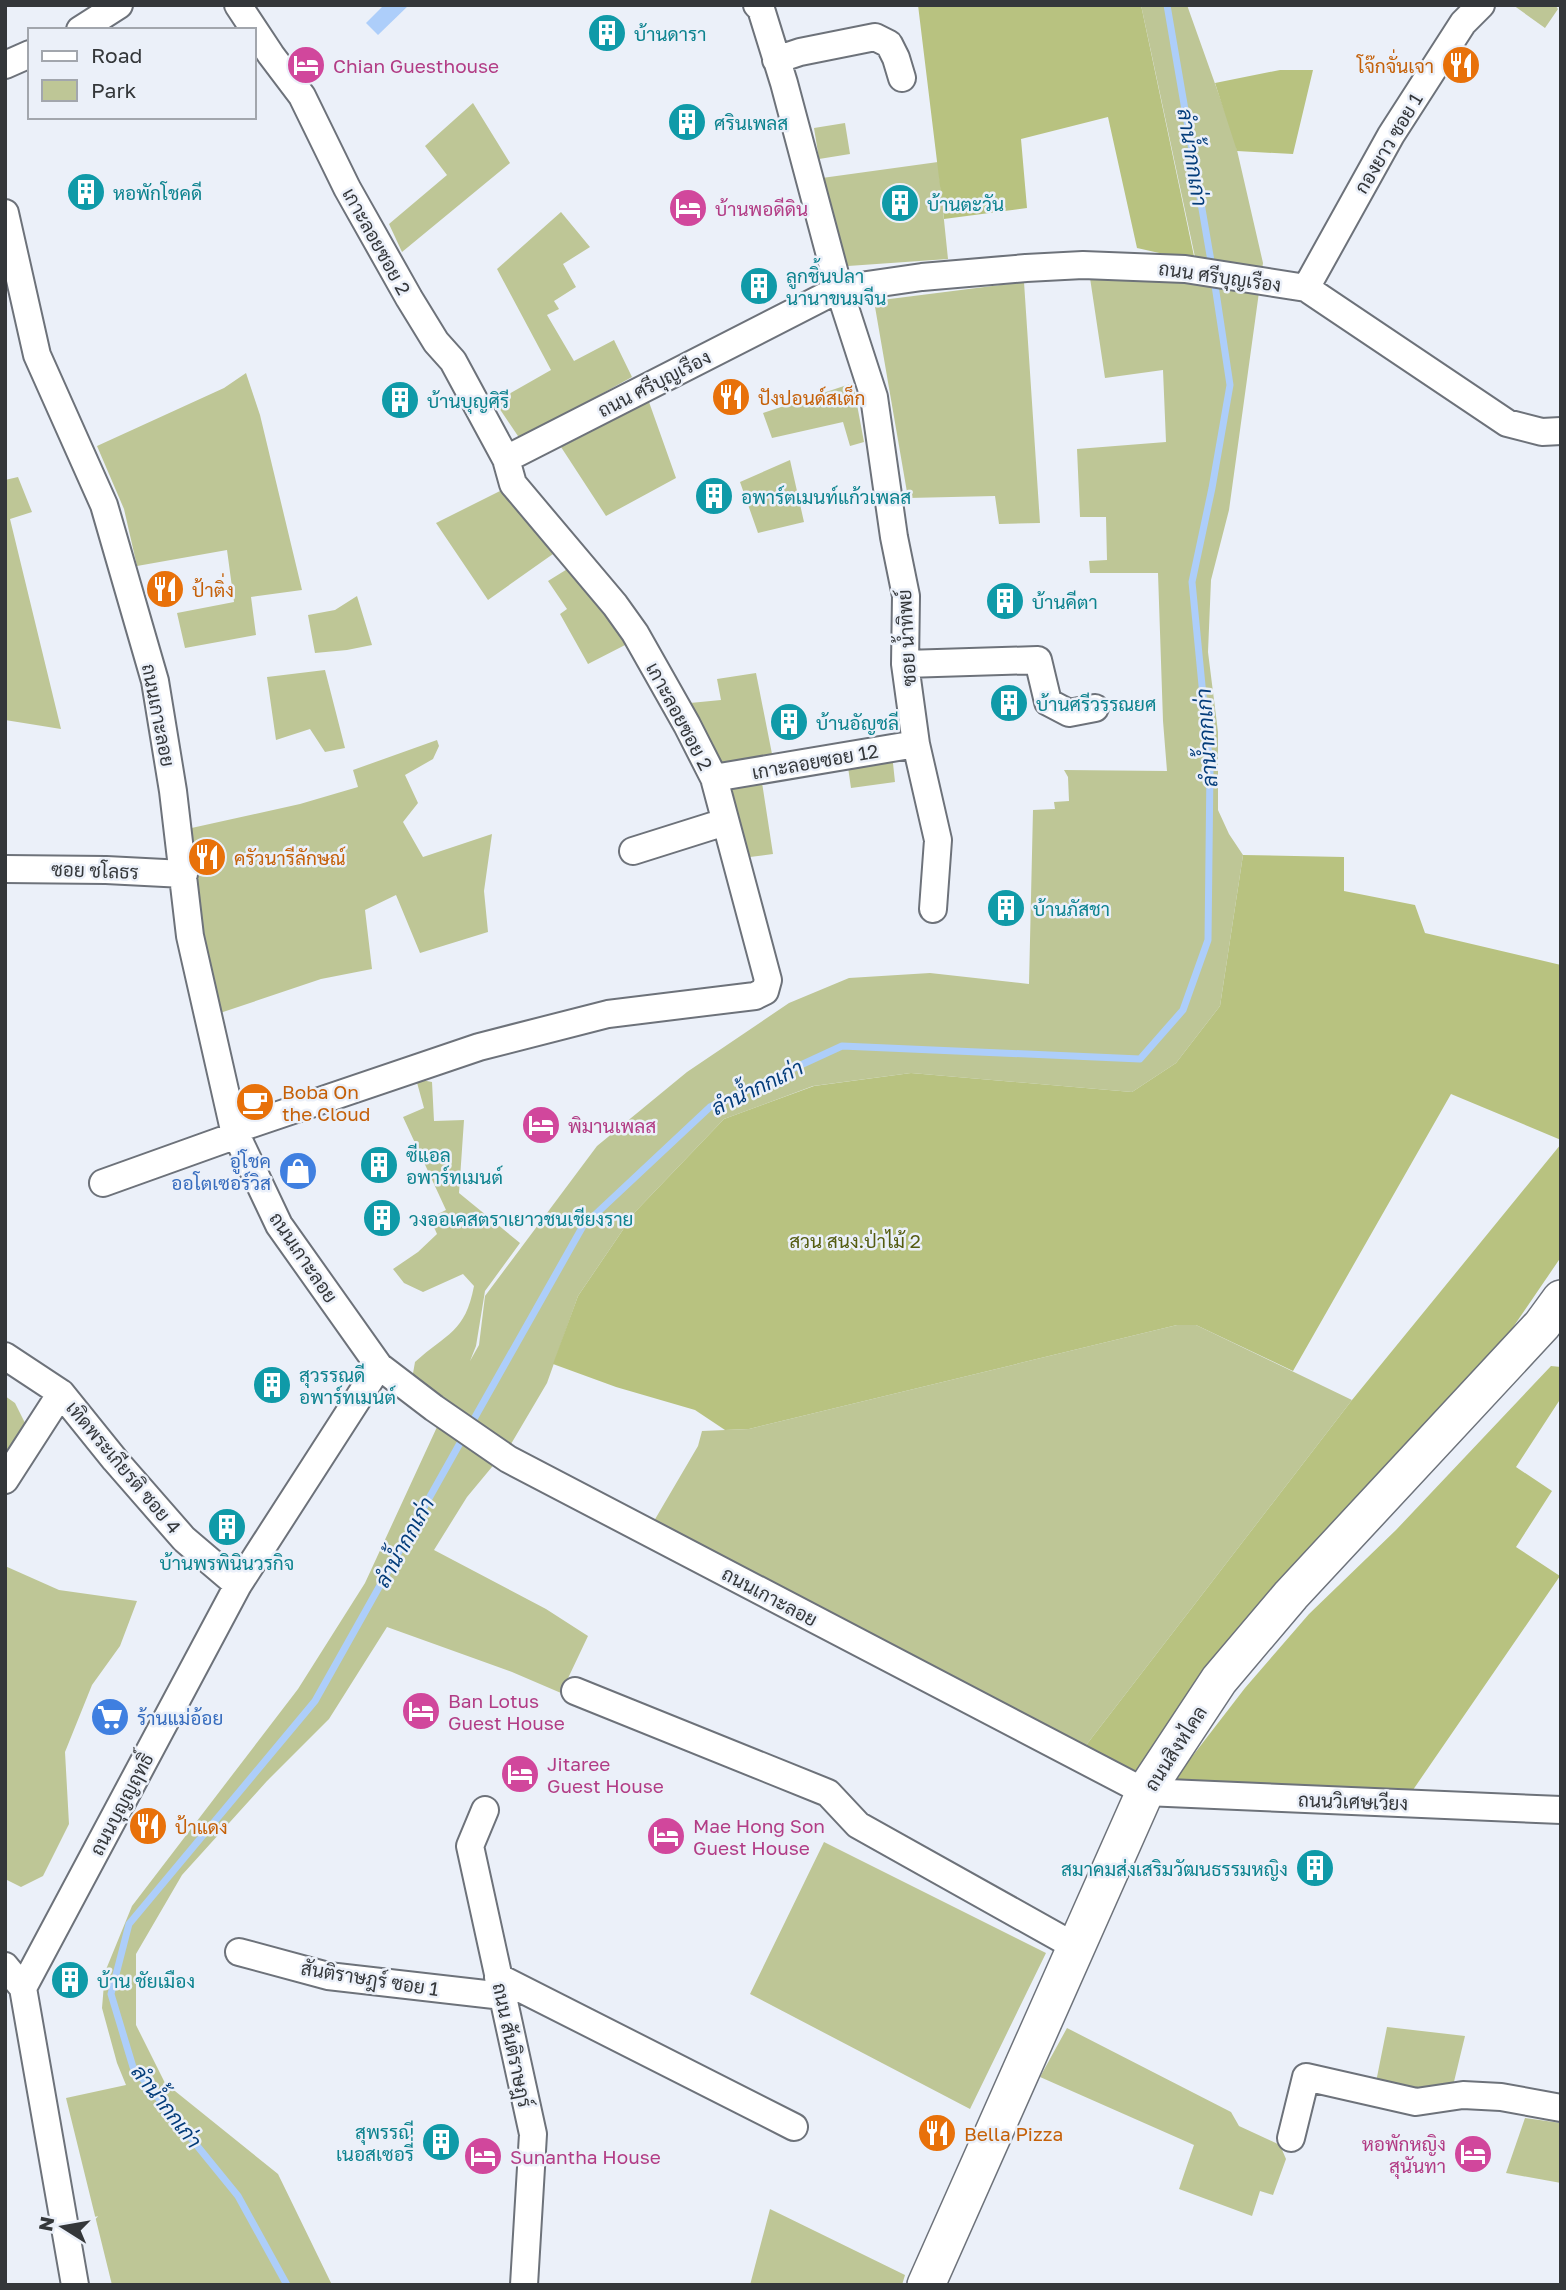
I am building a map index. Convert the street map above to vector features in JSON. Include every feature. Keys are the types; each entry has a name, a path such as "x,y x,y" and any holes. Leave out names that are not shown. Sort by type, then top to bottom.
{"main road":[{"name":"ถนนสิงหไคล","path":"926,2285 1145,1792 1219,1680 1291,1594 1542,1325 1561,1299"}],"street":[{"path":"83,28 119,5"},
{"name":"เกาะลอยซอย 2","path":"238,5 253,28"},
{"path":"757,5 761,9 776,60 839,289"},
{"name":"กองยาว ซอย 1","path":"1306,288 1391,135 1463,23 1481,5"},
{"name":"เกาะลอยซอย 2","path":"236,1132 479,1048 608,1014 755,996 765,991 768,979 714,778 687,725 635,633 615,605 513,484 506,459 453,361 436,342 409,298 347,188 302,96 256,32"},
{"path":"776,60 800,52 875,37 888,44 902,78"},
{"path":"5,65 28,55"},
{"name":"ถนนเกาะลอย","path":"5,213 37,355 104,505 155,681 184,874 190,936 236,1132 279,1225 379,1366 508,1459 1145,1792"},
{"name":"ถนน ศรีบุญเรือง","path":"506,459 839,289 1026,268 1101,264 1185,269 1306,288 1507,423 1542,432 1561,431"},
{"name":"ซอย น้ำทิพย์","path":"839,289 874,397 894,537 906,596 905,664 916,744 938,840 933,909"},
{"path":"905,664 1038,660 1048,702 1069,713 1095,708"},
{"name":"เกาะลอยซอย 12","path":"714,778 916,744"},
{"path":"633,851 725,822"},
{"name":"ซอย ชโลธร","path":"5,869 184,874"},
{"path":"103,1183 236,1132"},
{"name":"เทิดพระเกียรติ ซอย 4","path":"5,1356 61,1393 184,1539 238,1585"},
{"name":"ถนนบุญญฤทธิ์","path":"14,1994 238,1585 379,1366"},
{"path":"5,1480 61,1393"},
{"path":"575,1691 828,1793 858,1825 1076,1947"},
{"name":"ถนนวิเศษเวียง","path":"1145,1792 1561,1810"},
{"name":"ถนน สันติราษฎร์","path":"485,1810 470,1846 533,2134 524,2285"},
{"name":"สันติราษฎร์ ซอย 1","path":"239,1952 328,1976 500,1986"},
{"path":"5,1966 14,1994 75,2285"},
{"path":"500,1986 794,2127"},
{"path":"1291,2138 1306,2077 1416,2102 1463,2095 1501,2097 1561,2109"}],"green space":[{"path":"918,5 1141,5 1195,261 1137,248 1108,117 1021,139 1027,208 944,219"},
{"path":"1141,5 1187,5 1234,137 1263,263 1229,510 1211,580 1208,652 1218,732 1218,810 1243,855 1220,1006 1176,1063 1132,1092 911,1073 813,1086 724,1119 635,1212 578,1296 547,1383 511,1444 467,1497 434,1550 546,1609 588,1636 561,1693 512,1672 387,1627 329,1719 267,1781 182,1875 136,1954 136,2025 165,2083 278,2174 332,2285 112,2285 66,2098 126,2085 102,2008 105,1972 132,1906 298,1689 365,1583 449,1401 412,1379 415,1362 460,1323 474,1286 463,1274 423,1292 404,1283 393,1269 418,1252 437,1234 430,1218 446,1210 403,1117 424,1108 416,1079 432,1082 434,1121 464,1120 459,1193 520,1243 485,1291 476,1346 470,1361 479,1345 485,1296 597,1146 687,1072 789,1003 849,978 930,973 1029,984 1033,810 1055,809 1054,802 1069,801 1068,777 1064,770 1167,771 1158,573 1090,573 1089,561 1107,560 1106,517 1080,517 1077,449 1166,442 1163,370 1105,378 1090,278 1198,271"},
{"path":"1513,5 1555,5 1558,9 1545,28"},
{"path":"1280,70 1313,70 1293,154 1237,151 1215,83"},
{"path":"473,103 510,163 402,252 389,224 447,175 425,146"},
{"path":"845,123 850,154 819,159 814,128"},
{"path":"938,162 948,259 848,266 837,253 822,178"},
{"path":"561,212 590,247 563,264 576,287 554,301 559,309 547,315 574,361 614,340 632,377 520,439 495,402 551,370 497,269"},
{"path":"1024,282 1040,523 999,524 995,496 908,498 874,301"},
{"path":"246,373 260,415 302,590 251,597 256,635 185,648 177,613 234,602 227,550 137,566 124,509 97,446 224,388"},
{"path":"853,383 864,442 850,446 843,422 772,438 763,413"},
{"path":"649,402 676,478 606,516 561,447"},
{"path":"790,460 804,522 758,533 740,482"},
{"path":"18,477 32,512 10,519 61,729 5,720 5,480"},
{"path":"504,489 553,554 488,600 436,523"},
{"path":"569,568 629,643 588,664 560,614 567,609 548,581"},
{"path":"357,596 372,645 315,653 308,615 335,610"},
{"path":"325,670 345,748 325,752 310,729 276,740 267,677"},
{"path":"756,673 773,759 716,768 690,703 721,700 717,679"},
{"path":"437,740 439,746 433,759 405,775 418,803 403,822 423,857 492,834 484,891 488,932 420,953 396,895 365,910 372,969 321,979 217,1014 187,829 300,804 358,787 353,770"},
{"path":"892,754 895,782 851,788 847,760"},
{"path":"761,776 773,854 742,858 720,783"},
{"name":"สวน สนง.ป่าไม้ 2","path":"1243,855 1344,857 1344,891 1415,905 1425,933 1561,965 1561,1140 1451,1094 1293,1371 1196,1325 1177,1325 749,1429 725,1430 695,1410 616,1387 553,1364 578,1296 635,1212 724,1119 814,1086 911,1073 1132,1092 1176,1063 1220,1006"},
{"path":"1561,1144 1561,1257 1436,1440 1145,1792 1077,1757 1352,1400"},
{"path":"1177,1325 1196,1325 1352,1400 1077,1757 654,1521 698,1446 702,1431 749,1429"},
{"path":"1551,1366 1561,1367 1561,1398 1516,1467 1552,1491 1516,1547 1560,1576 1404,1803 1164,1793 1245,1688 1309,1614 1396,1530"},
{"path":"5,1396 15,1403 32,1437 5,1486"},
{"path":"5,1566 59,1590 137,1601 120,1646 92,1685 65,1752 69,1824 43,1876 21,1887 5,1879"},
{"path":"824,1842 1046,1953 970,2109 750,1994"},
{"path":"1387,2027 1465,2036 1452,2090 1411,2092 1375,2087"},
{"path":"1067,2028 1231,2112 1239,2126 1280,2145 1286,2159 1273,2195 1260,2191 1252,2216 1179,2189 1194,2145 1040,2077"},
{"path":"1525,2118 1561,2123 1561,2183 1506,2173"},
{"path":"770,2209 905,2275 902,2285 750,2285"}],"water":[{"path":"384,5 409,5 378,35 366,23"}],"waterway":[{"name":"ลำน้ำกกเก่า","path":"1167,5 1212,267"},
{"name":"ลำน้ำกกเก่า","path":"470,1426 583,1226 710,1107 842,1046 1140,1059 1183,1010 1208,940 1210,768 1192,582 1230,385 1214,279"},
{"name":"ลำน้ำกกเก่า","path":"287,2285 238,2196 133,2067 111,1994 129,1924 315,1701 464,1436"}],"place":[{"name":"บ้านดารา","path":"607,33"},
{"name":"Chian Guesthouse","path":"306,65"},
{"name":"โจ๊กจั่นเจา","path":"1461,65"},
{"name":"ศรินเพลส","path":"687,122"},
{"name":"หอพักโชคดี","path":"86,192"},
{"name":"บ้านตะวัน","path":"900,203"},
{"name":"บ้านพอดีดิน","path":"688,208"},
{"name":"ลูกชิ้นปลา นานาขนมจีน","path":"759,286"},
{"name":"ปังปอนด์สเต็ก","path":"731,397"},
{"name":"บ้านบุญศิรี","path":"400,400"},
{"name":"อพาร์ตเมนท์แก้วเพลส","path":"714,496"},
{"name":"ป้าติ่ง","path":"165,589"},
{"name":"บ้านคีตา","path":"1005,601"},
{"name":"บ้านศรีวรรณยศ","path":"1009,703"},
{"name":"บ้านอัญชลี","path":"789,722"},
{"name":"ครัวนารีลักษณ์","path":"207,857"},
{"name":"บ้านภัสชา","path":"1006,908"},
{"name":"Boba On the Cloud","path":"255,1102"},
{"name":"พิมานเพลส","path":"541,1125"},
{"name":"ซีแอล อพาร์ทเมนต์","path":"379,1165"},
{"name":"อู่โชค ออโตเซอร์วิส","path":"298,1171"},
{"name":"วงออเคสตราเยาวชนเชียงราย","path":"382,1218"},
{"name":"สุวรรณดี อพาร์ทเมนต์","path":"272,1385"},
{"name":"บ้านพรพินินวรกิจ","path":"227,1527"},
{"name":"Ban Lotus Guest House","path":"421,1711"},
{"name":"ร้านแม่อ้อย","path":"110,1717"},
{"name":"Jitaree Guest House","path":"520,1774"},
{"name":"ป้าแดง","path":"148,1826"},
{"name":"Mae Hong Son Guest House","path":"666,1836"},
{"name":"สมาคมส่งเสริมวัฒนธรรมหญิง","path":"1315,1868"},
{"name":"บ้าน ชัยเมือง","path":"70,1980"},
{"name":"Bella Pizza","path":"937,2133"},
{"name":"สุพรรณี เนอสเซอรี่","path":"441,2142"},
{"name":"หอพักหญิง สุนันทา","path":"1473,2154"},
{"name":"Sunantha House","path":"483,2156"}]}
